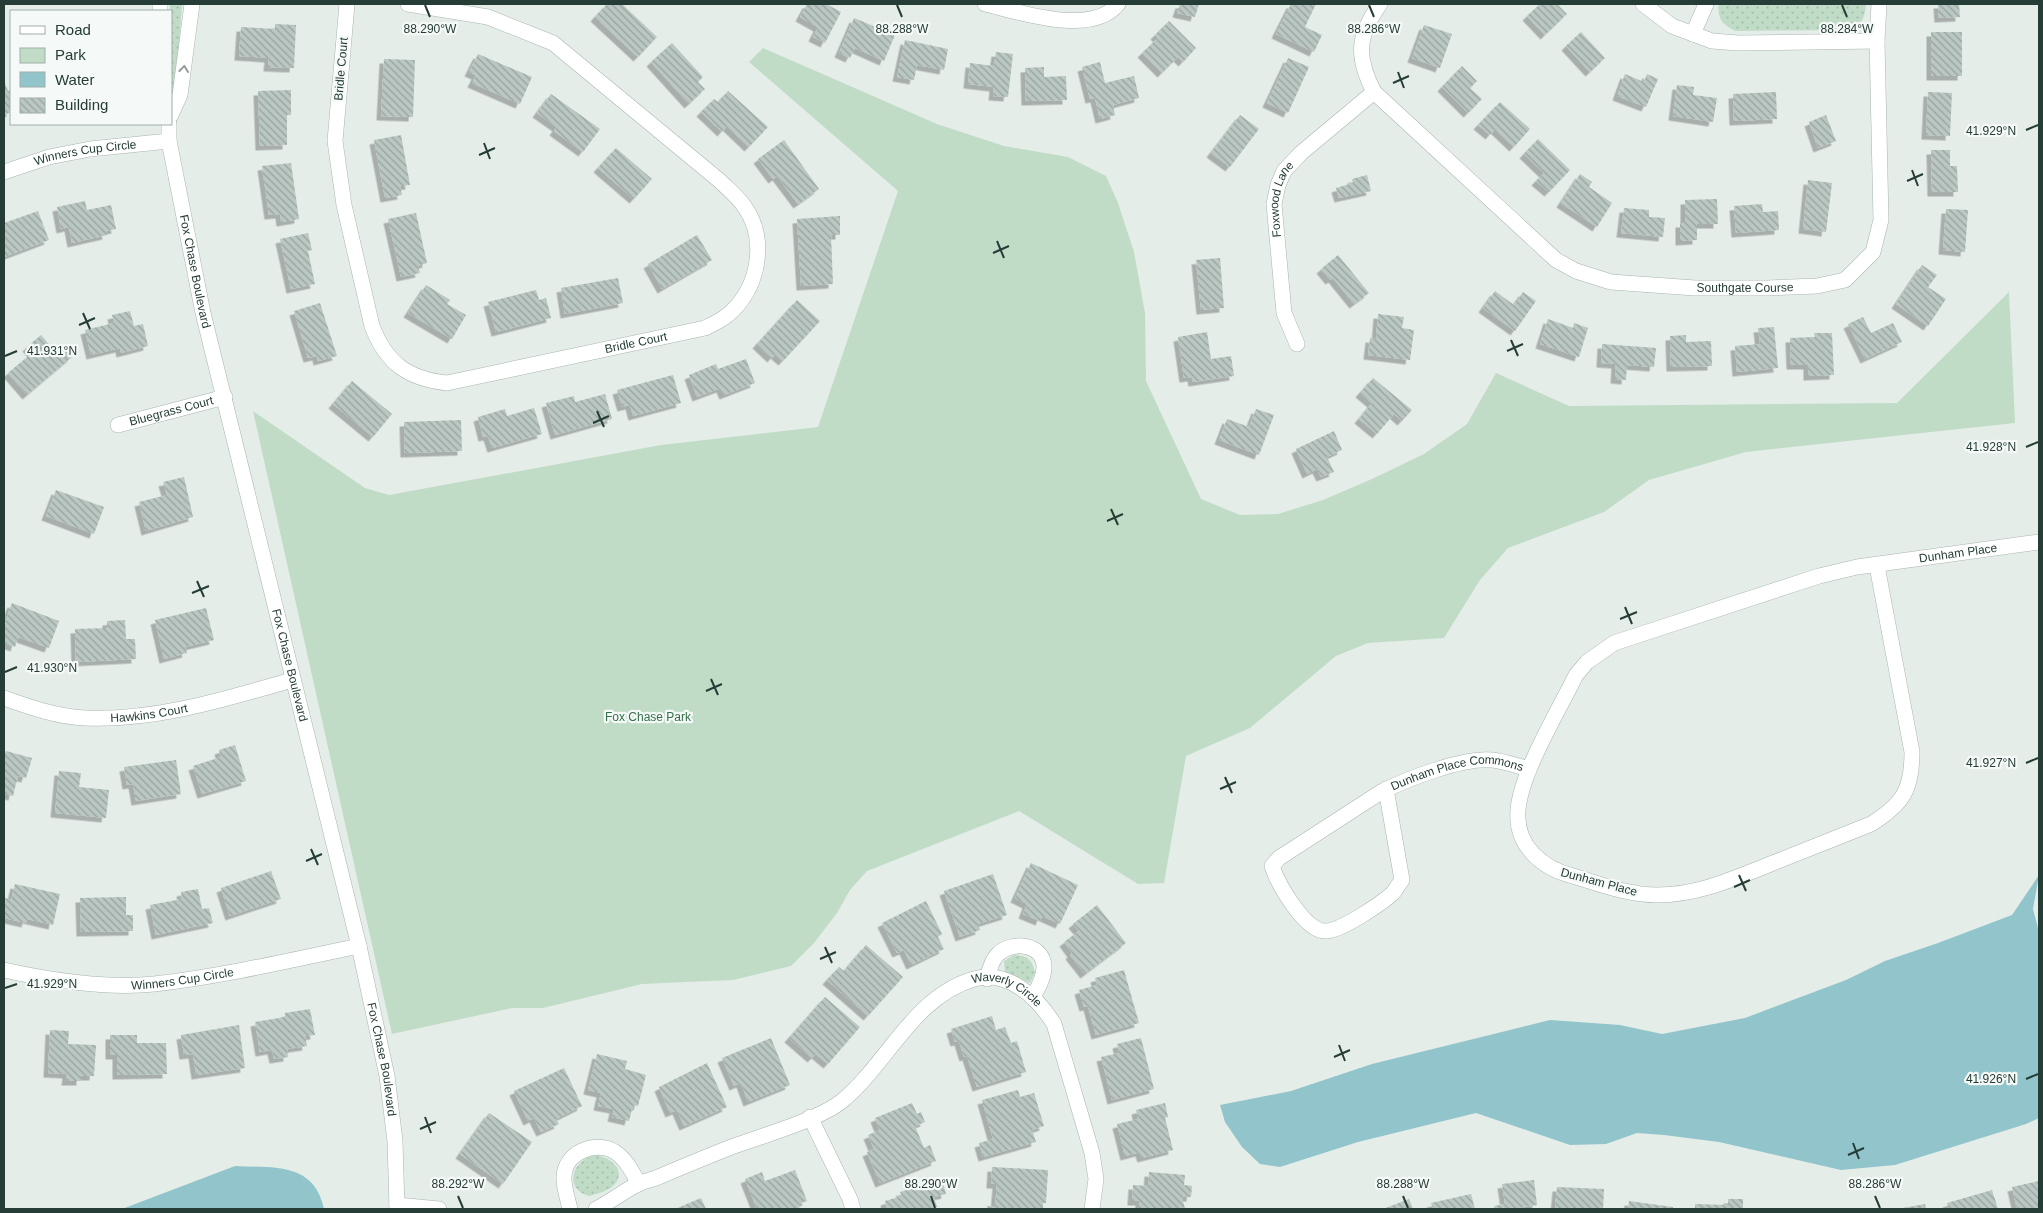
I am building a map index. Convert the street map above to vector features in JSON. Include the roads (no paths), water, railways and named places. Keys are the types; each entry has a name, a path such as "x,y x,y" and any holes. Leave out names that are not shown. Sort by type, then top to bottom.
{"street":[{"path":"172,113 180,95 192,4"},
{"name":"Bridle Court","path":"347,4 335,141 344,205 372,326 378,341 398,366 413,376 429,381 446,383 705,328 722,320 736,308 749,289 756,270 758,248 754,226 744,206 720,181 553,43 488,17 408,4"},
{"path":"986,4 1074,22 1092,19 1113,9 1118,4"},
{"name":"Southgate Course","path":"1380,4 1369,19 1362,36 1361,55 1365,72 1374,92 1530,238 1556,260 1576,271 1611,282 1695,288 1817,286 1845,280 1873,252 1881,220 1876,41 1879,4"},
{"path":"1643,4 1672,26 1712,41 1738,43 1876,41"},
{"path":"1693,34 1706,4"},
{"name":"Foxwood Lane","path":"1297,344 1284,312 1274,204 1278,185 1284,171 1301,153 1374,92"},
{"name":"Fox Chase Boulevard","path":"169,125 169,140 203,314 359,946 387,1076 395,1141 397,1207"},
{"name":"Winners Cup Circle","path":"4,172 49,157 90,149 169,140"},
{"name":"Bluegrass Court","path":"118,424 225,397"},
{"name":"Dunham Place","path":"1877,566 1912,752 1912,768 1906,794 1892,811 1871,824 1715,886 1683,894 1655,895 1628,892 1562,874 1546,865 1526,848 1520,832 1518,810 1530,769 1576,675 1586,662 1614,642 1819,576 1857,567 1877,566 2039,542"},
{"name":"Hawkins Court","path":"4,698 31,708 84,718 139,716 184,709 292,680"},
{"name":"Dunham Place Commons","path":"1386,789 1402,880 1394,892 1347,925 1326,931 1307,924 1278,882 1272,866 1279,858 1386,789 1406,780 1474,761 1491,760 1530,769"},
{"path":"987,979 991,965 998,954 1013,944 1028,946 1039,956 1044,966 1040,983 1033,997"},
{"name":"Winners Cup Circle","path":"4,970 33,977 98,983 153,984 257,967 359,946"},
{"name":"Waverly Circle","path":"597,1209 639,1184 810,1117 840,1103 863,1082 916,1018 936,998 956,986 976,978 998,979 1018,986 1044,1008 1054,1024 1092,1153 1096,1179 1092,1209"},
{"path":"810,1117 850,1199 852,1209"},
{"path":"570,1209 564,1179 565,1170 572,1157 587,1148 604,1147 617,1153 639,1184"},
{"path":"397,1207 439,1209"}],"water":[{"path":"2039,875 2033,909 2039,932 2039,1118 2026,1124 1895,1165 1841,1170 1719,1142 1637,1133 1606,1144 1570,1145 1476,1113 1358,1142 1280,1167 1260,1164 1242,1147 1225,1122 1220,1105 1291,1091 1372,1064 1550,1020 1620,1025 1662,1034 1745,1018 1846,980 1885,961 2012,915"},
{"path":"235,1166 278,1168 302,1175 319,1194 324,1209 122,1209"}],"park label":[{"name":"Fox Chase Park","path":"648,717"}]}
